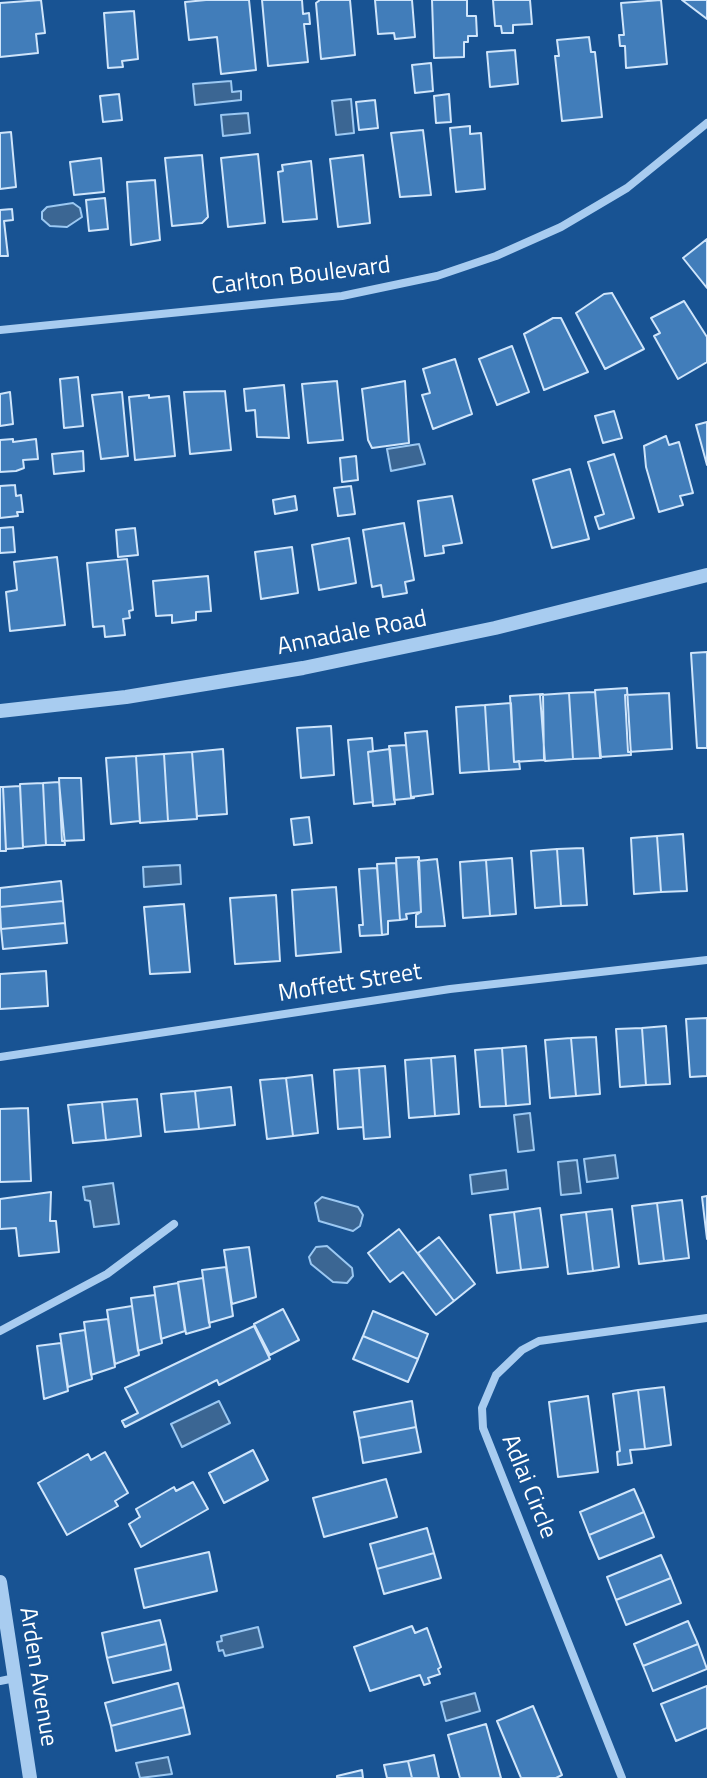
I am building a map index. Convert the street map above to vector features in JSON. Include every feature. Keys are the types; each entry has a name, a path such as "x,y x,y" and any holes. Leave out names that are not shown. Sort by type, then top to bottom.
{"street":[{"name":"Carlton Boulevard","path":"0,330 342,296 437,276 496,256 561,227 627,188 707,123"},
{"name":"Annadale Road","path":"0,711 126,697 303,668 495,628 707,575"},
{"name":"Moffett Street","path":"0,1057 450,989 707,960"},
{"path":"0,1331 107,1274 174,1224"},
{"name":"Adlai Circle","path":"622,1778 483,1428 482,1408 496,1375 522,1350 539,1341 707,1318"},
{"name":"Arden Avenue","path":"0,1582 8,1679 30,1778"}],"water":[{"path":"231,81 232,92 241,91 241,100 195,105 193,84"},
{"path":"351,99 354,133 336,135 332,101"},
{"path":"248,113 250,133 223,136 221,115"},
{"path":"73,203 80,208 82,217 67,227 50,226 42,219 42,212 47,207"},
{"path":"419,444 425,464 391,471 387,449"},
{"path":"180,865 181,884 144,887 143,867"},
{"path":"530,1113 534,1150 518,1152 514,1115"},
{"path":"615,1155 618,1178 587,1182 584,1159"},
{"path":"577,1160 581,1193 561,1195 558,1162"},
{"path":"506,1170 508,1189 472,1194 470,1175"},
{"path":"113,1183 119,1224 94,1227 90,1201 85,1200 83,1187"},
{"path":"322,1197 358,1207 363,1215 360,1226 353,1231 319,1221 315,1203"},
{"path":"327,1246 352,1268 353,1276 347,1283 333,1282 311,1264 309,1257 316,1247"},
{"path":"219,1401 230,1423 182,1447 171,1424"},
{"path":"258,1627 263,1647 225,1656 223,1650 219,1651 217,1642 222,1641 221,1636"},
{"path":"475,1693 480,1711 446,1721 441,1702"},
{"path":"168,1757 172,1774 140,1778 136,1763"}],"building":[{"path":"41,0 45,33 36,34 38,53 0,57 0,3"},
{"path":"249,0 256,70 221,74 217,37 189,40 185,2"},
{"path":"262,0 302,0 303,14 309,13 310,24 304,24 308,62 268,66"},
{"path":"320,0 350,0 355,55 321,59 316,3"},
{"path":"375,0 412,0 415,37 395,39 394,33 378,34"},
{"path":"432,0 467,0 467,16 476,16 477,36 468,36 468,42 464,42 464,57 434,58"},
{"path":"493,0 530,0 532,24 513,25 513,33 502,33 501,26 495,26"},
{"path":"661,0 667,64 626,68 625,46 620,46 619,35 624,35 621,3"},
{"path":"682,0 707,0 707,19"},
{"path":"134,11 138,59 122,61 123,67 108,68 104,13"},
{"path":"589,37 591,52 595,52 602,117 562,121 555,56 559,56 557,40"},
{"path":"515,50 518,84 490,87 487,52"},
{"path":"431,63 433,91 415,93 412,65"},
{"path":"119,94 122,120 103,122 100,96"},
{"path":"449,94 451,122 436,123 434,96"},
{"path":"375,100 378,128 359,130 356,102"},
{"path":"470,126 470,134 481,133 485,189 456,192 450,128"},
{"path":"423,130 431,195 400,197 391,133"},
{"path":"11,132 16,187 0,189 0,133"},
{"path":"258,154 265,223 228,227 221,158"},
{"path":"202,155 208,217 202,223 172,226 165,158"},
{"path":"363,155 370,223 338,227 330,159"},
{"path":"101,158 104,192 74,195 70,162"},
{"path":"311,161 317,219 283,222 278,172 283,171 282,165"},
{"path":"155,180 160,240 131,245 127,182"},
{"path":"105,198 108,229 89,231 86,200"},
{"path":"12,209 13,220 4,221 8,256 0,256 0,210"},
{"path":"707,239 707,288 683,258"},
{"path":"612,293 644,349 605,369 576,313 604,294"},
{"path":"684,301 707,337 707,362 678,379 654,336 660,333 651,318"},
{"path":"553,318 561,318 588,372 544,390 524,334"},
{"path":"512,346 529,392 497,405 479,359"},
{"path":"455,359 472,414 433,429 422,395 430,393 423,369"},
{"path":"78,377 83,426 64,428 60,379"},
{"path":"337,381 343,440 308,443 302,384"},
{"path":"405,381 409,443 372,448 368,440 362,389"},
{"path":"284,385 289,438 257,437 255,410 246,411 244,389"},
{"path":"225,391 231,450 190,454 184,392"},
{"path":"10,392 13,424 0,426 0,394"},
{"path":"122,392 128,456 101,459 92,395"},
{"path":"149,395 149,398 169,396 175,456 135,460 129,397"},
{"path":"614,411 622,438 603,443 595,416"},
{"path":"707,422 707,465 696,425"},
{"path":"666,436 669,445 679,442 693,493 680,496 683,505 659,512 646,467 644,446"},
{"path":"13,439 13,442 36,439 38,459 23,460 24,468 16,471 0,472 0,440"},
{"path":"83,451 84,471 54,474 52,454"},
{"path":"614,454 634,518 599,529 595,517 604,514 588,462"},
{"path":"356,456 358,480 342,482 340,458"},
{"path":"570,469 589,539 552,548 533,480"},
{"path":"15,485 16,496 21,495 23,512 17,512 18,516 0,518 0,486"},
{"path":"351,486 355,514 338,516 334,488"},
{"path":"295,496 297,510 275,514 273,500"},
{"path":"452,496 462,543 443,546 444,553 425,556 418,501"},
{"path":"404,523 414,580 405,582 407,593 383,597 381,585 372,587 363,530"},
{"path":"13,527 15,552 0,553 0,528"},
{"path":"135,528 138,555 118,557 116,530"},
{"path":"349,538 356,583 319,590 312,545"},
{"path":"292,547 298,593 261,599 255,552"},
{"path":"57,557 65,625 10,631 6,592 17,590 14,562"},
{"path":"127,559 133,610 129,611 130,618 123,619 125,635 105,637 104,626 93,627 87,563"},
{"path":"208,576 211,611 196,612 196,620 172,623 172,615 156,616 153,581"},
{"path":"707,652 707,748 697,748 691,653"},
{"path":"627,688 631,755 600,757 595,690"},
{"path":"595,692 601,758 573,759 569,693"},
{"path":"569,693 573,759 545,761 540,695"},
{"path":"669,693 672,749 628,752 625,695"},
{"path":"543,694 544,760 514,762 510,696"},
{"path":"511,703 514,762 519,761 520,769 489,771 485,705"},
{"path":"485,705 489,771 460,773 456,707"},
{"path":"331,726 334,775 301,778 297,728"},
{"path":"427,731 433,794 411,797 405,733"},
{"path":"372,738 373,751 368,752 373,802 354,804 348,740"},
{"path":"406,745 411,797 414,798 394,800 389,746"},
{"path":"223,749 227,814 197,816 192,752"},
{"path":"390,749 395,804 373,806 368,752"},
{"path":"192,752 197,819 168,821 164,754"},
{"path":"164,754 168,821 140,823 136,756"},
{"path":"136,756 140,821 111,824 106,758"},
{"path":"59,778 81,778 84,840 62,841"},
{"path":"59,782 65,845 46,845 43,783"},
{"path":"43,783 46,845 23,847 20,784"},
{"path":"20,786 23,848 6,849 3,787"},
{"path":"0,787 3,787 6,851 0,851"},
{"path":"309,817 312,843 294,845 291,819"},
{"path":"683,834 687,891 661,892 657,836"},
{"path":"657,836 661,892 634,894 631,838"},
{"path":"583,848 587,905 561,906 557,849"},
{"path":"557,849 561,906 535,908 531,851"},
{"path":"419,857 421,912 406,914 407,919 400,920 396,858"},
{"path":"512,858 516,914 490,916 486,860"},
{"path":"437,859 445,926 416,927 416,915 421,912 418,861"},
{"path":"486,860 490,916 463,918 460,862"},
{"path":"396,863 400,920 388,921 388,934 382,935 377,864"},
{"path":"377,868 382,935 360,936 359,925 363,925 359,869"},
{"path":"61,881 63,901 0,907 0,888"},
{"path":"336,887 341,952 296,956 292,890"},
{"path":"276,895 280,961 235,964 230,898"},
{"path":"63,901 65,923 1,929 0,907"},
{"path":"184,904 190,972 150,974 144,907"},
{"path":"65,923 67,943 3,949 1,929"},
{"path":"46,971 48,1006 0,1009 0,974"},
{"path":"707,1018 707,1076 690,1077 686,1019"},
{"path":"666,1026 670,1084 646,1085 642,1028"},
{"path":"642,1028 646,1085 620,1087 616,1029"},
{"path":"596,1037 600,1094 576,1096 571,1038"},
{"path":"571,1038 576,1096 550,1098 545,1040"},
{"path":"526,1046 530,1104 506,1106 502,1048"},
{"path":"502,1048 506,1106 480,1107 475,1050"},
{"path":"455,1056 459,1114 435,1116 431,1058"},
{"path":"431,1058 435,1116 409,1118 405,1060"},
{"path":"385,1066 390,1137 364,1139 359,1068"},
{"path":"359,1068 363,1127 338,1129 334,1070"},
{"path":"312,1075 318,1133 293,1136 286,1078"},
{"path":"286,1078 293,1136 267,1139 260,1080"},
{"path":"231,1087 235,1125 199,1129 195,1091"},
{"path":"195,1091 199,1129 165,1132 161,1094"},
{"path":"137,1099 141,1136 106,1140 102,1102"},
{"path":"102,1102 106,1140 73,1143 68,1105"},
{"path":"28,1108 31,1181 0,1182 0,1109"},
{"path":"51,1192 50,1221 56,1221 59,1252 19,1256 16,1228 0,1229 0,1199"},
{"path":"707,1196 707,1239 702,1197"},
{"path":"682,1200 689,1258 664,1261 657,1203"},
{"path":"657,1203 664,1261 639,1264 632,1206"},
{"path":"540,1208 548,1267 521,1270 514,1212"},
{"path":"612,1209 619,1267 593,1271 586,1212"},
{"path":"514,1212 521,1270 497,1273 490,1215"},
{"path":"586,1212 593,1271 568,1274 561,1215"},
{"path":"399,1229 454,1301 436,1315 403,1272 390,1282 368,1253"},
{"path":"439,1237 475,1284 454,1301 418,1253"},
{"path":"249,1247 256,1297 232,1304 224,1250"},
{"path":"226,1267 233,1316 209,1323 202,1270"},
{"path":"203,1278 210,1327 186,1334 178,1282"},
{"path":"178,1283 185,1331 161,1339 154,1287"},
{"path":"155,1295 162,1343 138,1351 131,1298"},
{"path":"132,1306 139,1355 115,1364 107,1310"},
{"path":"283,1309 299,1340 270,1355 254,1324"},
{"path":"373,1311 428,1334 418,1359 363,1336"},
{"path":"108,1319 115,1367 91,1375 84,1322"},
{"path":"254,1326 270,1359 219,1385 217,1380 125,1427 122,1421 138,1413 125,1388"},
{"path":"85,1330 92,1379 68,1387 60,1334"},
{"path":"363,1336 418,1359 408,1382 353,1359"},
{"path":"61,1343 68,1391 44,1399 37,1346"},
{"path":"664,1387 671,1445 645,1449 638,1390"},
{"path":"638,1390 645,1449 630,1450 632,1463 618,1465 617,1452 620,1451 613,1394"},
{"path":"588,1396 598,1472 558,1477 549,1402"},
{"path":"412,1401 416,1427 359,1438 354,1412"},
{"path":"416,1427 421,1452 363,1463 359,1438"},
{"path":"253,1450 268,1480 224,1503 209,1473"},
{"path":"105,1452 128,1493 115,1501 118,1506 67,1535 38,1483 88,1454 91,1460"},
{"path":"386,1479 397,1517 324,1537 313,1498"},
{"path":"193,1482 208,1509 141,1547 129,1524 140,1517 136,1509 174,1487 176,1491"},
{"path":"634,1489 644,1512 589,1535 580,1512"},
{"path":"644,1512 654,1537 599,1559 589,1535"},
{"path":"427,1528 434,1553 377,1569 370,1544"},
{"path":"209,1552 217,1591 144,1608 135,1569"},
{"path":"434,1553 441,1578 384,1594 377,1569"},
{"path":"661,1555 671,1578 616,1600 607,1577"},
{"path":"671,1578 681,1603 626,1625 616,1600"},
{"path":"160,1620 166,1644 107,1658 102,1633"},
{"path":"688,1621 698,1644 643,1666 634,1644"},
{"path":"412,1626 415,1633 427,1628 441,1667 438,1669 440,1674 428,1678 430,1683 424,1685 420,1675 370,1691 354,1647"},
{"path":"166,1644 171,1670 113,1683 107,1658"},
{"path":"698,1644 707,1669 653,1691 643,1666"},
{"path":"178,1683 184,1707 111,1726 105,1703"},
{"path":"707,1686 707,1728 676,1741 661,1704"},
{"path":"533,1706 562,1775 556,1778 521,1778 497,1721"},
{"path":"184,1707 190,1734 116,1751 111,1726"},
{"path":"486,1724 501,1778 460,1778 448,1735"},
{"path":"434,1755 439,1778 412,1778 408,1761"},
{"path":"408,1761 412,1778 387,1778 384,1765"},
{"path":"362,1770 363,1778 337,1778 337,1776"}]}
